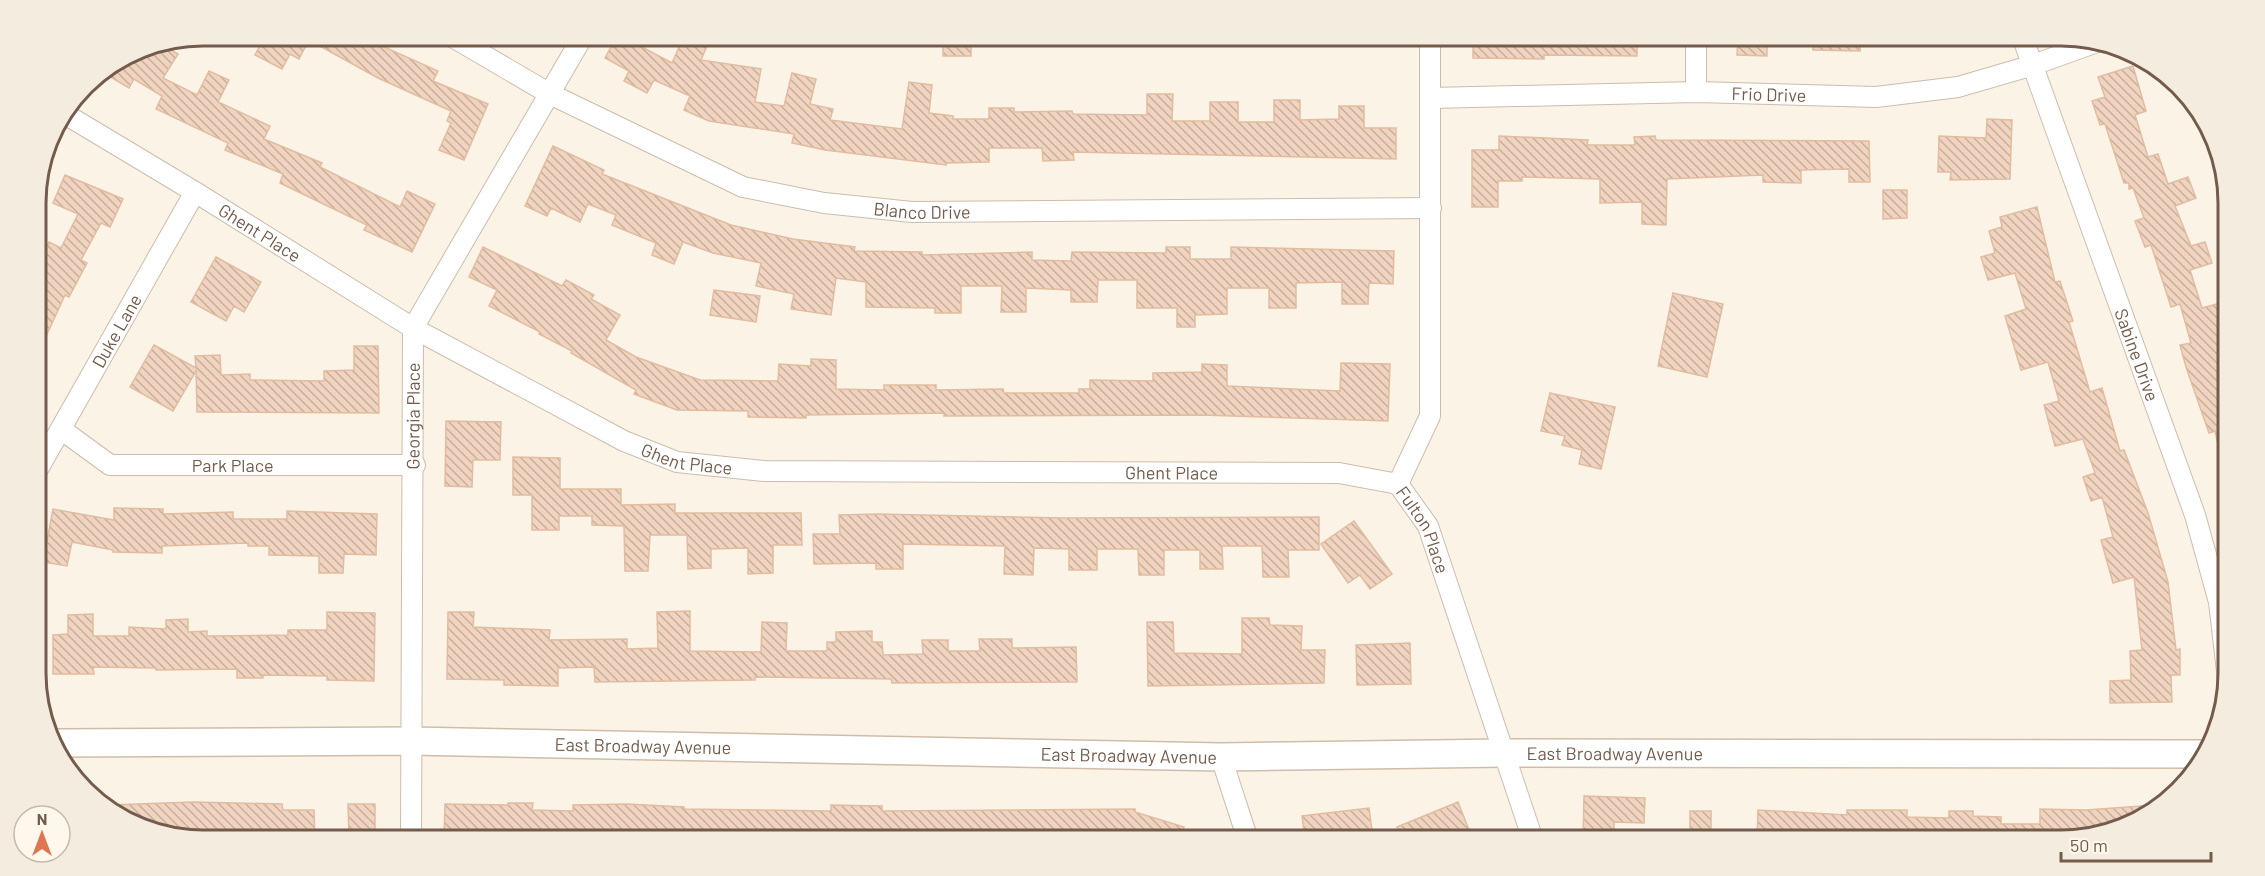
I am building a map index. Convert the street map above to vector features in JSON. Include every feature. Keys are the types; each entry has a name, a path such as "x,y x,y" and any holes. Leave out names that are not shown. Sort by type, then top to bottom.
{"street":[{"name":"Blanco Drive","path":"468,46 549,94 743,187 824,202 912,212 1431,208"},
{"path":"413,327 578,46"},
{"name":"Fulton Place","path":"1430,46 1430,416 1398,484 1428,526 1529,829"},
{"path":"1696,46 1696,92"},
{"name":"Sabine Drive","path":"2026,46 2195,515 2218,598"},
{"name":"Frio Drive","path":"1431,98 1696,92 1876,97 1958,87 2033,65 2081,48"},
{"name":"Ghent Place","path":"72,118 413,327 624,441 676,462 764,471 1339,473 1398,484"},
{"name":"Duke Lane","path":"46,455 195,192"},
{"name":"Georgia Place","path":"411,830 413,327"},
{"name":"Park Place","path":"62,430 110,465 414,465"},
{"name":"East Broadway Avenue","path":"64,743 411,741 1221,757 1504,753 2195,754"},
{"path":"1221,757 1245,829"}],"building":[{"path":"260,46 306,46 299,59 290,54 282,69 255,55"},
{"path":"320,46 382,46 438,71 433,81 488,104 464,160 439,150 451,123 447,121 451,111 378,78"},
{"path":"612,46 640,46 672,63 680,46 707,46 701,60 761,69 755,102 784,106 792,73 816,79 810,104 833,109 830,120 902,129 909,82 932,85 929,113 953,116 953,119 989,119 989,108 1014,108 1014,112 1072,111 1073,114 1147,115 1147,94 1173,94 1172,121 1210,121 1210,102 1238,102 1238,122 1274,122 1274,100 1300,100 1300,120 1339,119 1339,106 1364,106 1364,128 1396,128 1396,159 1073,152 1074,160 1043,161 1042,148 989,148 989,162 947,163 946,165 825,150 792,143 794,134 709,121 684,110 690,96 654,80 647,93 624,81 629,71 605,58"},
{"path":"943,46 971,46 971,56 943,56"},
{"path":"1473,46 1637,46 1637,56 1544,55 1544,59 1473,58"},
{"path":"1737,46 1767,46 1767,56 1737,55"},
{"path":"1813,46 1860,46 1860,51 1813,50"},
{"path":"172,50 178,54 163,78 197,95 209,71 229,80 218,102 270,126 264,139 322,163 320,167 400,207 407,191 435,204 412,252 364,230 367,225 280,183 283,174 225,150 228,143 156,109 162,96 134,79 129,88 111,77 134,63"},
{"path":"2133,66 2146,111 2135,115 2148,157 2158,154 2168,184 2188,177 2196,198 2175,206 2191,246 2205,242 2212,263 2190,270 2202,308 2218,304 2218,444 2215,431 2209,433 2180,345 2191,343 2180,304 2171,307 2151,245 2145,247 2135,221 2144,218 2133,188 2129,189 2129,183 2124,183 2105,124 2100,125 2092,101 2105,97 2098,77"},
{"path":"1987,119 2012,120 2010,179 1950,180 1951,172 1938,172 1939,136 1986,138"},
{"path":"1499,136 1588,140 1587,145 1635,145 1634,137 1655,136 1656,140 1869,141 1870,182 1849,182 1849,169 1801,170 1801,183 1763,182 1763,175 1667,179 1666,225 1642,224 1642,202 1600,203 1600,179 1522,177 1522,181 1498,181 1498,207 1472,207 1472,150 1499,150"},
{"path":"553,146 604,170 602,174 731,225 793,239 855,247 854,251 922,252 922,255 1032,252 1032,260 1071,261 1072,252 1166,253 1166,247 1190,247 1190,259 1231,259 1231,247 1394,251 1393,284 1369,283 1368,304 1342,304 1342,282 1296,283 1296,308 1269,308 1269,288 1227,288 1227,314 1195,315 1195,327 1177,327 1177,308 1137,308 1137,280 1098,280 1097,302 1071,302 1071,290 1026,288 1026,312 1001,312 1002,286 961,286 961,313 935,313 935,308 866,307 866,282 836,278 831,315 791,309 794,294 756,286 761,263 713,253 683,242 674,264 652,255 656,243 612,225 616,215 588,204 580,222 551,208 547,216 525,206"},
{"path":"65,175 123,199 110,227 101,223 81,260 87,263 69,297 65,295 47,335 47,246 49,242 61,248 78,214 53,203"},
{"path":"1883,190 1907,190 1907,218 1883,219"},
{"path":"2037,207 2055,282 2060,281 2073,321 2069,322 2090,392 2102,388 2120,451 2124,450 2148,513 2168,582 2176,650 2180,649 2180,675 2171,675 2172,702 2110,703 2110,681 2131,680 2130,651 2142,650 2134,577 2113,583 2101,540 2113,537 2102,497 2091,501 2083,477 2095,473 2083,439 2055,446 2044,405 2059,401 2048,362 2021,370 2005,316 2026,309 2015,273 1988,280 1981,257 1995,253 1989,231 2002,227 2000,217"},
{"path":"483,247 562,286 566,280 594,295 591,299 620,315 606,340 636,357 700,380 778,381 779,364 811,366 811,359 836,360 836,389 884,390 884,385 936,385 936,390 1003,389 1004,393 1079,393 1079,389 1090,389 1090,380 1153,381 1153,373 1202,372 1202,364 1227,365 1227,386 1340,391 1341,363 1390,364 1388,421 1201,415 944,416 944,413 806,415 806,418 748,417 748,411 677,410 634,394 636,390 571,353 572,351 489,306 497,290 469,277"},
{"path":"216,257 261,282 244,312 234,306 226,321 191,302"},
{"path":"714,290 760,296 756,322 710,315"},
{"path":"1673,293 1723,304 1707,377 1658,366"},
{"path":"154,345 196,368 195,356 220,355 221,375 250,374 250,380 324,381 324,371 354,370 354,346 378,346 379,413 197,412 196,371 173,411 130,387"},
{"path":"1550,393 1615,407 1601,469 1579,464 1582,450 1562,445 1565,436 1541,431"},
{"path":"446,421 501,422 500,460 473,460 472,487 445,486"},
{"path":"513,457 560,458 560,489 621,489 621,505 675,504 675,513 801,513 802,545 773,545 773,573 748,574 748,548 711,549 711,568 688,569 687,535 650,535 648,571 625,571 624,526 592,525 592,516 559,516 559,530 532,530 532,495 513,495"},
{"path":"114,508 163,509 163,514 233,512 233,519 287,519 287,511 377,514 376,555 344,554 343,573 319,573 319,556 269,555 269,546 248,546 248,543 162,546 162,553 113,552 113,550 72,542 67,566 46,563 46,545 53,509 114,520"},
{"path":"839,515 1063,518 1319,517 1319,550 1288,550 1289,577 1263,577 1262,546 1222,546 1223,569 1200,569 1200,550 1164,550 1164,575 1139,575 1138,549 1097,549 1097,570 1069,570 1069,549 1034,548 1033,575 1004,574 1005,546 903,544 903,569 876,569 876,563 814,564 813,534 840,534"},
{"path":"1354,521 1392,574 1370,589 1360,575 1348,583 1321,544"},
{"path":"690,611 690,651 761,652 762,622 787,623 786,651 827,651 827,642 836,642 836,632 872,631 872,642 882,642 883,655 923,654 922,640 948,640 948,651 980,651 979,639 1012,639 1012,648 1076,647 1077,682 892,683 891,679 755,677 755,680 595,682 594,667 558,668 558,686 504,685 504,680 447,679 448,612 474,612 473,627 550,630 549,640 627,639 627,649 658,648 657,612"},
{"path":"327,612 375,613 374,681 327,680 327,676 263,675 263,678 237,678 237,669 156,670 156,668 93,667 94,674 53,674 53,635 68,634 68,615 93,614 93,636 129,636 129,627 166,629 166,620 188,619 188,632 207,631 207,636 288,635 288,630 327,630"},
{"path":"1242,618 1269,618 1270,625 1302,626 1301,650 1325,650 1324,683 1148,686 1147,622 1173,622 1174,653 1242,654"},
{"path":"1410,643 1411,684 1357,685 1356,645"},
{"path":"1584,796 1645,798 1644,823 1614,822 1614,829 1583,829"},
{"path":"194,802 282,804 283,810 314,810 315,830 193,829 153,821 119,805"},
{"path":"1458,802 1469,829 1398,829 1397,827"},
{"path":"508,803 533,803 532,810 573,811 573,805 627,804 684,807 684,809 831,811 831,805 882,806 882,811 1135,809 1135,812 1184,827 1183,829 444,830 445,804 508,805"},
{"path":"348,804 375,804 375,830 349,830"},
{"path":"2145,806 2122,818 2072,829 1757,829 1758,810 1847,815 1847,810 1907,810 1907,817 1949,818 1949,811 1973,811 1973,816 2001,817 2001,824 2040,824 2040,809 2086,810"},
{"path":"1369,808 1372,829 1304,829 1302,816"},
{"path":"1690,811 1711,811 1711,829 1690,829"}]}
